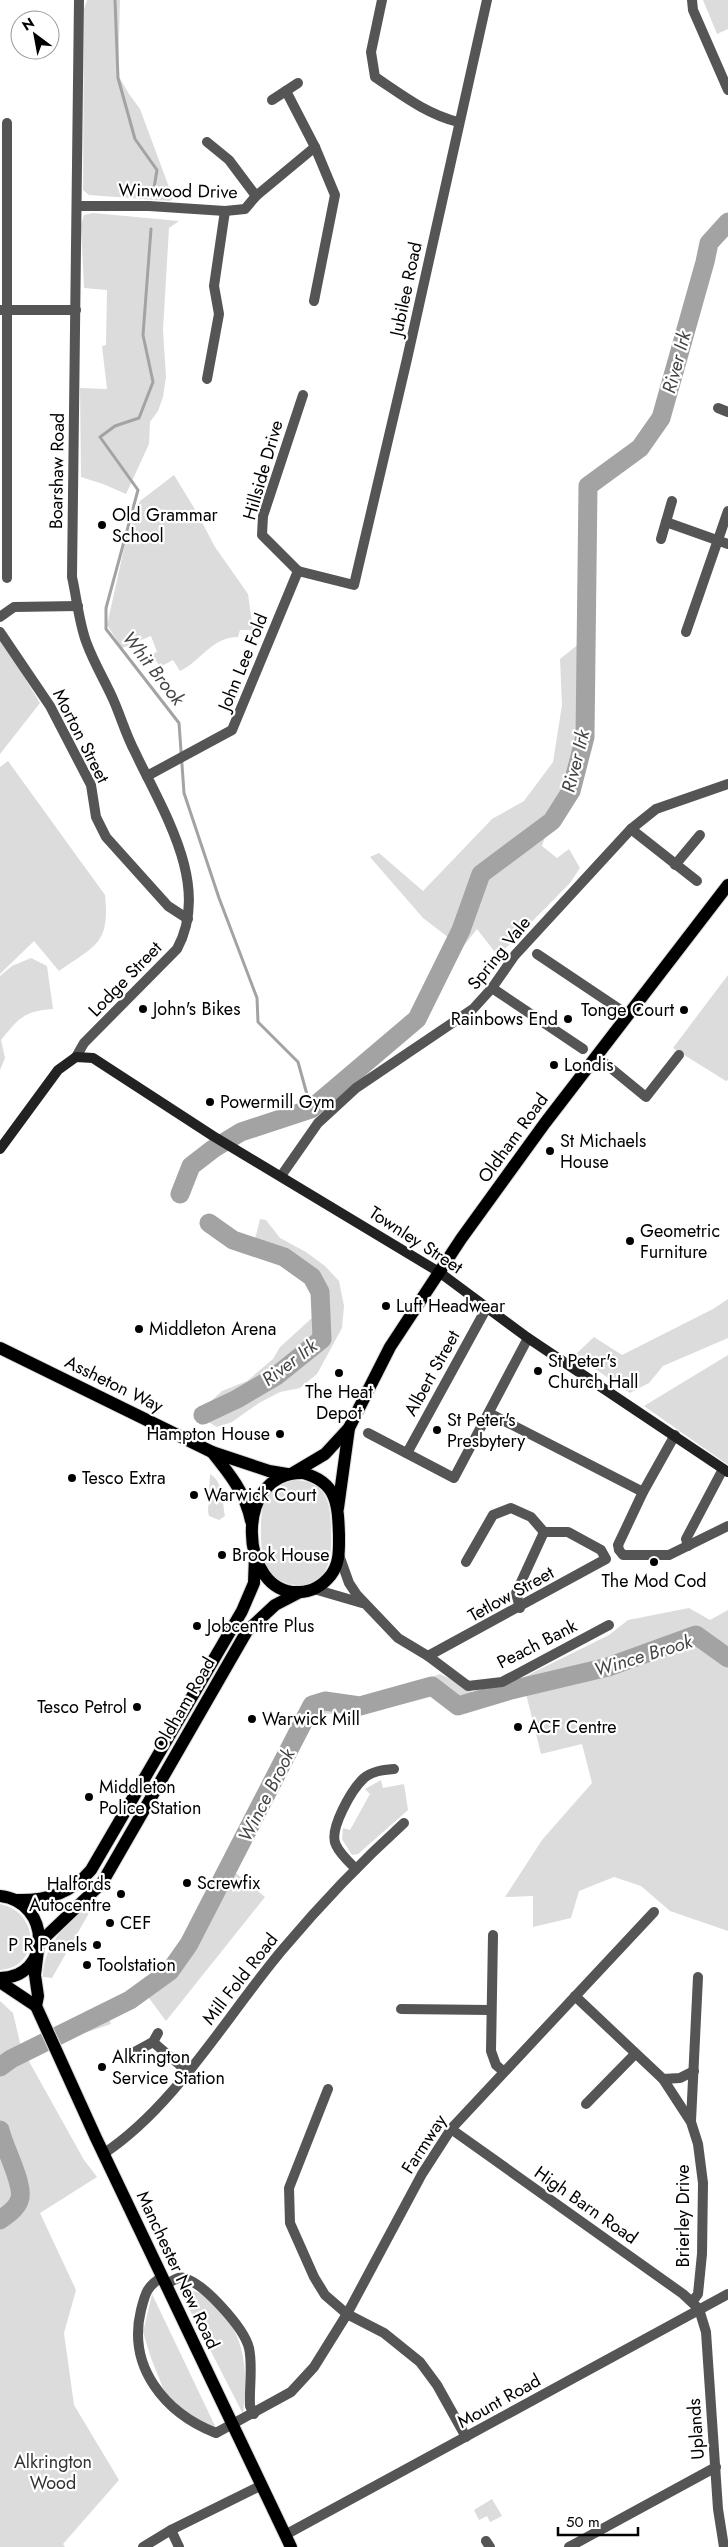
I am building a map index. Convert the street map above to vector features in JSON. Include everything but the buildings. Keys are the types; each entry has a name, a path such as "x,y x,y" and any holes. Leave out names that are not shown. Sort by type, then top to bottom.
{"main road":[{"name":"Oldham Road","path":"290,1474 325,1454 349,1428 390,1347 439,1272 596,1056 728,885"},
{"name":"Townley Street","path":"76,1057 93,1058 109,1067 213,1136 439,1272 486,1309 528,1338 726,1470"},
{"path":"0,1149 58,1070 76,1057"},
{"name":"Assheton Way","path":"0,1348 212,1452 269,1471 290,1474"},
{"name":"Oldham Road","path":"338,1508 349,1428"},
{"name":"Assheton Way","path":"212,1452 236,1483 244,1499 254,1533"},
{"path":"303,1473 320,1480 331,1491 338,1508 339,1555 333,1572 321,1585 314,1589 300,1592 290,1592 272,1584 259,1569 255,1556 254,1533 258,1498 270,1483 290,1474 303,1473"},
{"name":"Oldham Road","path":"16,1900 30,1901 53,1897 76,1885 91,1870 242,1611 254,1583 255,1556"},
{"name":"Oldham Road","path":"0,1978 15,1976 23,1971 34,1959 39,1946 102,1883 246,1631 264,1613 300,1592"},
{"path":"0,1896 16,1900"},
{"name":"Manchester New Road","path":"16,1900 34,1916 39,1932 35,1974 38,1996 36,2006 103,2154 165,2280 288,2541"},
{"path":"0,1982 36,2006"}],"street":[{"name":"Boarshaw Road","path":"79,0 72,577 86,643 170,822 180,849 188,897 188,919"},
{"path":"382,0 371,52 375,77 418,106 441,118 458,122"},
{"name":"Jubilee Road","path":"298,571 354,585 408,359 458,122 487,0"},
{"path":"692,0 693,10 728,90"},
{"path":"272,100 298,83"},
{"path":"286,91 315,147 335,195 314,301"},
{"path":"7,123 4,310 7,578"},
{"path":"207,142 229,160 256,196"},
{"name":"Winwood Drive","path":"77,206 149,206 225,211 245,209 256,196 315,147"},
{"path":"207,379 219,314 214,286 225,211"},
{"path":"4,310 76,310"},
{"name":"Hillside Drive","path":"298,571 262,535 263,516 303,394"},
{"path":"661,539 672,501"},
{"path":"686,632 723,543 728,511"},
{"path":"666,522 723,543"},
{"name":"John Lee Fold","path":"147,776 232,730 298,571"},
{"path":"0,617 14,607 78,606"},
{"name":"Morton Street","path":"0,632 48,702 91,785 96,817 106,837 168,906 188,919"},
{"path":"39,710 48,702"},
{"name":"Spring Vale","path":"281,1176 318,1123 356,1088 473,1009 492,988 515,955 630,830 656,809 727,783"},
{"path":"630,830 696,881"},
{"path":"675,865 700,835"},
{"name":"Lodge Street","path":"76,1057 84,1043 177,949 184,936 188,919"},
{"path":"537,954 628,1015"},
{"path":"492,988 583,1049"},
{"path":"596,1056 646,1096 678,1055"},
{"name":"Albert Street","path":"407,1453 486,1309"},
{"path":"368,1432 454,1478 528,1338"},
{"path":"489,1413 643,1492"},
{"path":"675,1435 643,1492 618,1545 619,1550 624,1555 669,1555 728,1526"},
{"path":"688,1546 686,1539 726,1470"},
{"path":"466,1562 493,1515 512,1508 531,1517 544,1532 516,1593 520,1608"},
{"name":"Tetlow Street","path":"428,1656 603,1562 606,1556 601,1550 568,1532 544,1532"},
{"name":"Peach Bank","path":"339,1555 349,1583 398,1638 428,1656 468,1686 502,1682 609,1625"},
{"path":"314,1589 345,1597 368,1606"},
{"path":"356,1869 335,1844 334,1832 352,1793 364,1778 376,1772 394,1769"},
{"name":"Mill Fold Road","path":"103,2154 139,2125 188,2072 283,1949 356,1869 404,1823"},
{"name":"Farmway","path":"165,2280 153,2282 147,2289 137,2330 138,2344 149,2377 164,2401 206,2429 216,2433 234,2425 291,2392 314,2367 347,2314 422,2174 451,2129 503,2071 654,1912"},
{"path":"493,1935 490,2010 491,2050 496,2065 503,2071"},
{"path":"691,2122 698,1977"},
{"name":"Brierley Drive","path":"575,1996 663,2079 691,2122 698,2144 703,2183 702,2254 698,2294 692,2302"},
{"path":"401,2009 490,2010"},
{"path":"131,2054 156,2038 188,2072"},
{"path":"586,2104 635,2054"},
{"path":"663,2079 680,2078 694,2071"},
{"path":"328,2089 289,2188 288,2209 290,2223 319,2288 324,2295 347,2314 384,2333 420,2362 437,2385 466,2437"},
{"name":"High Barn Road","path":"451,2129 692,2302 699,2310"},
{"path":"165,2280 186,2278 203,2290 237,2323 248,2348 250,2406 254,2414"},
{"name":"Mount Road","path":"288,2541 466,2437 728,2294"},
{"name":"Uplands","path":"699,2310 706,2332 718,2509 724,2547"},
{"path":"569,2547 716,2467"},
{"path":"143,2547 170,2530 262,2485"},
{"path":"170,2530 179,2547"}],"green space":[{"path":"87,0 120,0 118,75 140,109 173,198 170,201 89,195 83,190 84,9"},
{"path":"703,0 728,0 728,29 717,34"},
{"path":"93,213 179,221 169,228 163,330 166,377 163,397 158,411 150,422 149,444 126,494 81,477 80,388 107,389 102,346 106,345 107,290 84,288 81,225 84,215"},
{"path":"174,475 215,547 248,594 253,630 240,630 238,637 229,638 214,645 180,671 173,660 160,667 152,654 157,652 151,636 122,648 107,625 125,544 140,501"},
{"path":"0,637 40,703 0,754"},
{"path":"580,643 580,700 587,747 576,788 547,831 542,846 557,858 569,849 580,868 570,883 498,956 477,929 462,948 423,918 370,857 379,853 423,891 492,819 524,801 553,762 562,705 560,659"},
{"path":"8,761 105,895 105,924 98,942 59,971 34,941 0,974 0,767"},
{"path":"31,958 47,966 53,1009 29,1014 13,1026 1,1040 5,1058 0,1070 0,976 12,966"},
{"path":"728,975 728,1080 726,1081 673,1048"},
{"path":"260,1219 266,1220 280,1238 306,1252 325,1266 339,1281 344,1306 342,1328 317,1374 300,1388 280,1392 259,1403 232,1422 217,1427 196,1415 222,1391 247,1381 273,1359 280,1347 313,1317 317,1297 304,1277 252,1252"},
{"path":"728,1299 728,1338 663,1366 649,1383 630,1393 575,1355 594,1337 622,1355 713,1309"},
{"path":"728,1355 728,1465 644,1406"},
{"path":"210,1474 218,1482 222,1493 225,1516 219,1520 209,1516 208,1512"},
{"path":"294,1480 314,1484 325,1495 330,1511 331,1530 331,1549 327,1568 316,1581 296,1585 286,1583 271,1573 263,1557 261,1538 263,1506 268,1495 276,1488"},
{"path":"689,1608 710,1620 728,1610 728,1931 670,1911 641,1886 614,1877 579,1891 571,1918 533,1927 533,1896 505,1897 542,1840 592,1783 582,1744 541,1754 522,1678 609,1635 628,1620"},
{"path":"440,1674 470,1689 479,1703 454,1707 443,1697 431,1697 368,1713 317,1714 231,1869 265,1897 166,2021 146,1994 108,2016 111,2024 69,2038 66,2031 127,2000 142,1990 156,1979 179,1954 196,1926 220,1877 218,1873 300,1720 320,1699 330,1696 366,1699"},
{"path":"381,1780 383,1788 404,1784 408,1810 358,1854 352,1855 342,1839 343,1828 350,1830 370,1794 365,1789"},
{"path":"97,1899 52,1978 43,1977 44,1965 53,1942 78,1913"},
{"path":"0,1904 13,1909 23,1917 30,1939 29,1950 23,1960 13,1967 0,1970"},
{"name":"Alkrington Wood","path":"0,2001 13,2013 21,2047 84,2160 97,2177 40,2213 76,2290 64,2333 74,2405 119,2480 63,2544 65,2547 0,2547"},
{"path":"178,2287 204,2295 218,2307 236,2334 244,2364 245,2397 243,2414"},
{"path":"152,2294 216,2428 192,2418 165,2393 143,2332"},
{"path":"492,2499 502,2516 490,2522 487,2516 479,2520 474,2510"}],"waterway":[{"name":"Whit Brook","path":"115,0 118,78 135,139 157,170 154,188"},
{"name":"River Irk","path":"180,1194 191,1166 213,1149 241,1132 311,1109 417,1019 461,930 481,874 552,821 571,791 585,737 588,486 640,448 661,418 709,243 728,222"},
{"name":"Whit Brook","path":"151,229 143,335 153,382 139,418 115,426 100,437 138,490 106,608 106,629 179,723 184,793 219,898 257,998 258,1022 298,1062 311,1109"},
{"name":"River Irk","path":"203,1415 237,1399 276,1376 322,1339 320,1292 312,1277 284,1257 233,1240 209,1223"},
{"name":"Wince Brook","path":"0,2067 11,2059 130,2000 170,1971 189,1944 312,1705 325,1701 360,1706 432,1686 458,1706 511,1690 608,1667 696,1635 728,1658"},
{"name":"Wince Brook","path":"0,2130 20,2187 19,2201 16,2207 0,2220"}],"place":[{"name":"Old Grammar School","path":"102,525"},
{"name":"John's Bikes","path":"143,1009"},
{"name":"Tonge Court","path":"684,1010"},
{"name":"Rainbows End","path":"568,1019"},
{"name":"Londis","path":"554,1065"},
{"name":"Powermill Gym","path":"210,1102"},
{"name":"St Michaels House","path":"550,1151"},
{"name":"Geometric Furniture","path":"630,1241"},
{"name":"Luft Headwear","path":"386,1306"},
{"name":"Middleton Arena","path":"139,1329"},
{"name":"St Peter's Church Hall","path":"538,1371"},
{"name":"The Heat Depot","path":"339,1373"},
{"name":"St Peter's Presbytery","path":"437,1430"},
{"name":"Hampton House","path":"280,1434"},
{"name":"Tesco Extra","path":"72,1478"},
{"name":"Warwick Court","path":"194,1495"},
{"name":"Brook House","path":"222,1555"},
{"name":"The Mod Cod","path":"654,1562"},
{"name":"Jobcentre Plus","path":"197,1626"},
{"name":"Tesco Petrol","path":"137,1707"},
{"name":"Warwick Mill","path":"252,1719"},
{"name":"ACF Centre","path":"518,1727"},
{"name":"Middleton Police Station","path":"89,1797"},
{"name":"Screwfix","path":"187,1883"},
{"name":"Halfords Autocentre","path":"121,1894"},
{"name":"CEF","path":"110,1923"},
{"name":"P R Panels","path":"97,1945"},
{"name":"Toolstation","path":"87,1965"},
{"name":"Alkrington Service Station","path":"102,2067"}]}
